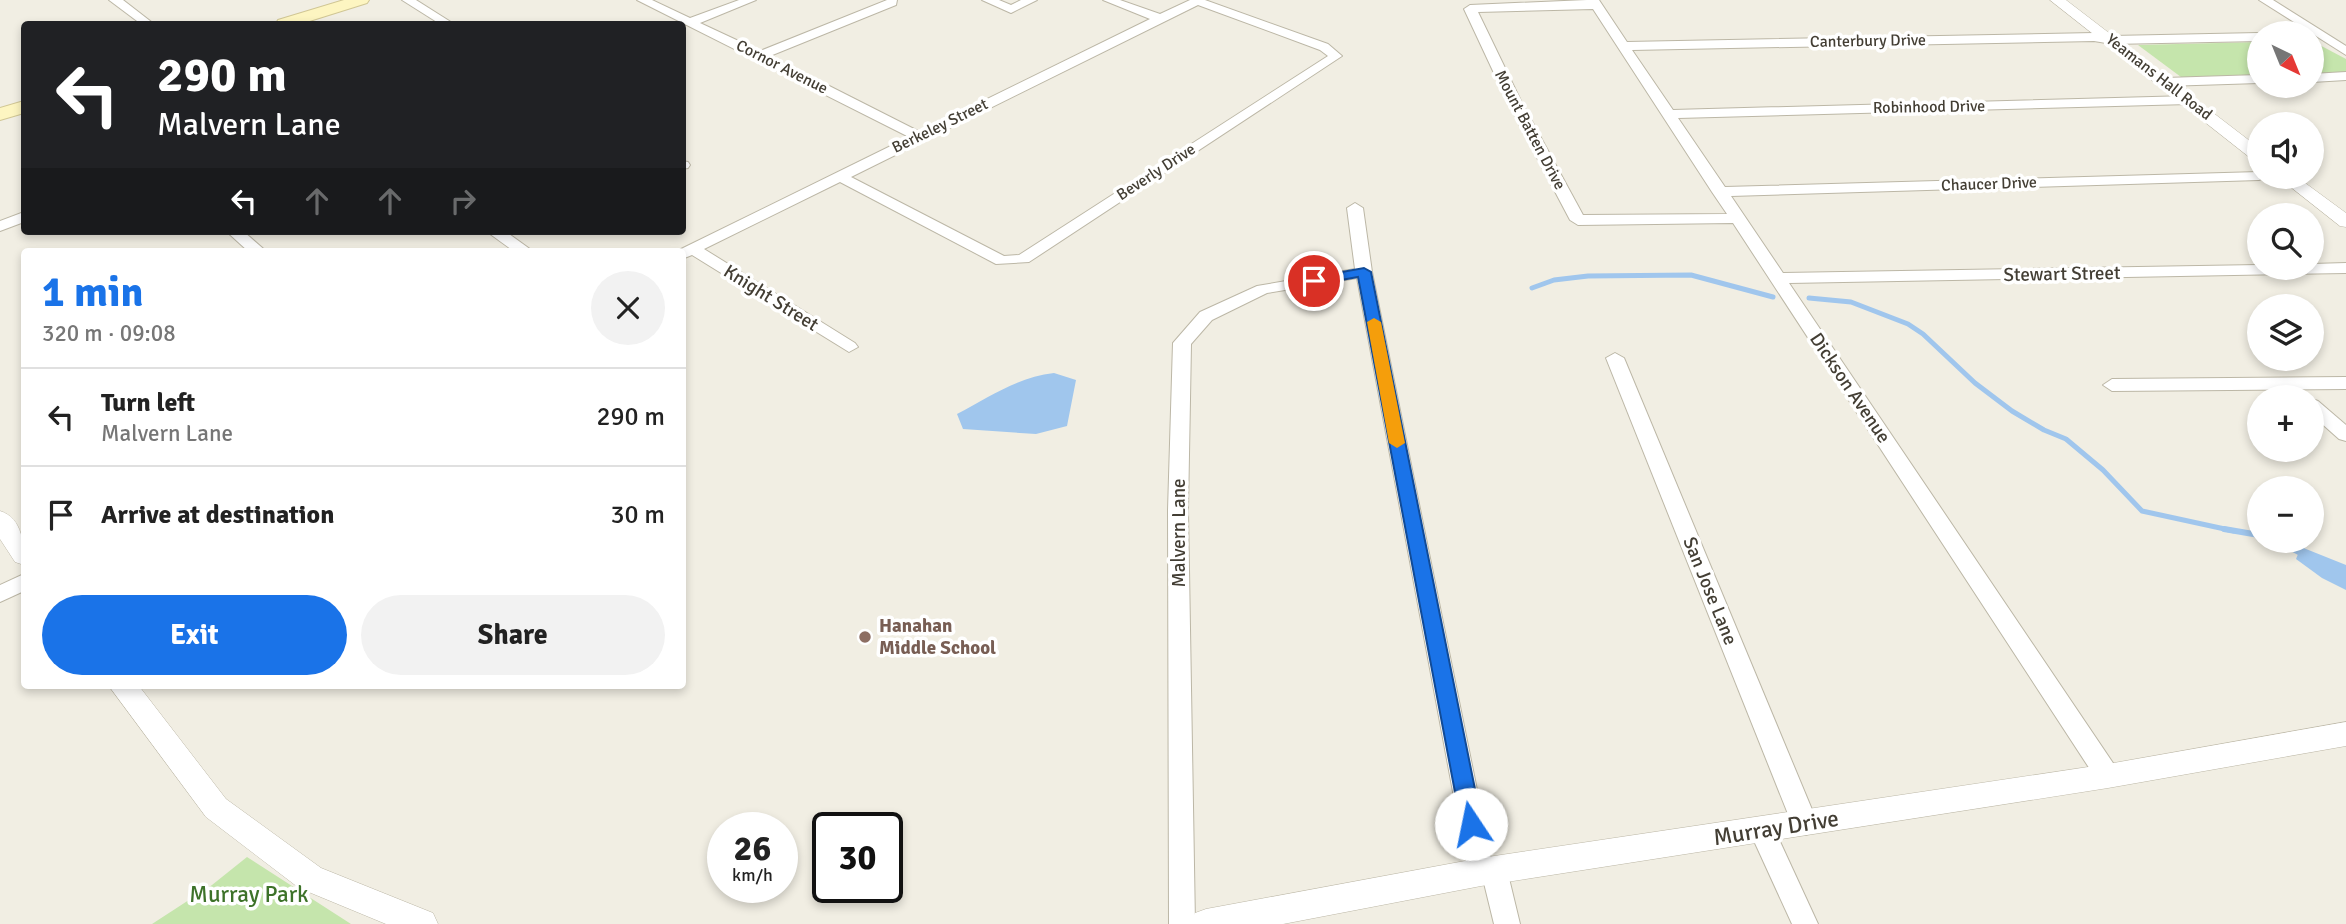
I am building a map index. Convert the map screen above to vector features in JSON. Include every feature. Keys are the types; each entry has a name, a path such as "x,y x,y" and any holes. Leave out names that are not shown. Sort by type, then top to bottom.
{"main road":[{"path":"294,21 361,0"},
{"path":"0,114 21,108"}],"street":[{"path":"115,0 144,21"},
{"path":"408,0 443,21"},
{"name":"Cornor Avenue","path":"643,0 761,56 919,137"},
{"path":"690,22 750,0"},
{"path":"988,0 1011,9 1031,0"},
{"path":"1109,0 1161,19"},
{"name":"Berkeley Street","path":"688,252 1198,0"},
{"name":"Beverly Drive","path":"839,176 1002,261 1023,259 1336,56 1324,47 1198,0"},
{"name":"Yeamans Hall Road","path":"2057,0 2247,146"},
{"path":"2265,0 2295,21"},
{"path":"761,56 892,2"},
{"name":"Dickson Avenue","path":"1594,3 2108,776"},
{"name":"Mount Batten Drive","path":"1594,3 1470,9 1514,101 1578,220 1736,218"},
{"name":"Canterbury Drive","path":"1623,46 2094,37 2112,40 2247,37"},
{"path":"2324,40 2346,51"},
{"path":"2324,77 2346,76"},
{"path":"2165,82 2247,79"},
{"name":"Robinhood Drive","path":"1670,114 2189,100"},
{"name":"Chaucer Drive","path":"1719,192 2247,176"},
{"path":"2302,189 2346,222"},
{"path":"1355,208 1364,272 1487,871 1507,924"},
{"path":"0,226 21,218"},
{"path":"239,235 254,248"},
{"path":"500,235 520,248"},
{"name":"Knight Street","path":"688,252 849,346"},
{"name":"Stewart Street","path":"1777,278 2346,268"},
{"name":"Malvern Lane","path":"1182,924 1178,510 1182,343 1206,316 1263,289 1364,272"},
{"name":"San Jose Lane","path":"1615,358 1805,824"},
{"path":"2112,385 2346,383"},
{"path":"2324,416 2346,435"},
{"path":"0,520 21,552"},
{"path":"0,594 21,584"},
{"path":"124,689 216,808 310,878 422,924"},
{"name":"Murray Drive","path":"1206,924 1487,871 2108,776 2346,734"},
{"path":"1762,830 1805,924"}],"green space":[{"path":"2247,42 2247,77 2185,80 2138,45"},
{"path":"2324,47 2346,59 2346,75 2324,76"},
{"name":"Murray Park","path":"247,857 351,924 152,924 212,885"}],"water":[{"path":"1054,373 1076,380 1067,426 1036,434 963,429 957,414 1016,383"},
{"path":"2298,553 2316,553 2346,565 2346,590 2322,578 2296,559"}],"waterway":[{"path":"1532,288 1554,280 1588,276 1691,275 1773,297"},
{"path":"1809,298 1851,302 1908,324 1923,334 1975,383 2012,411 2044,430 2066,439 2103,470 2142,511 2228,530"},
{"path":"2228,530 2247,533"},
{"path":"2228,530 2234,531"}],"slow traffic":[{"path":"1374,322 1397,443"}],"place":[{"name":"Hanahan Middle School","path":"865,637"}],"route":[{"path":"1314,281 1364,272 1471,824"}]}
